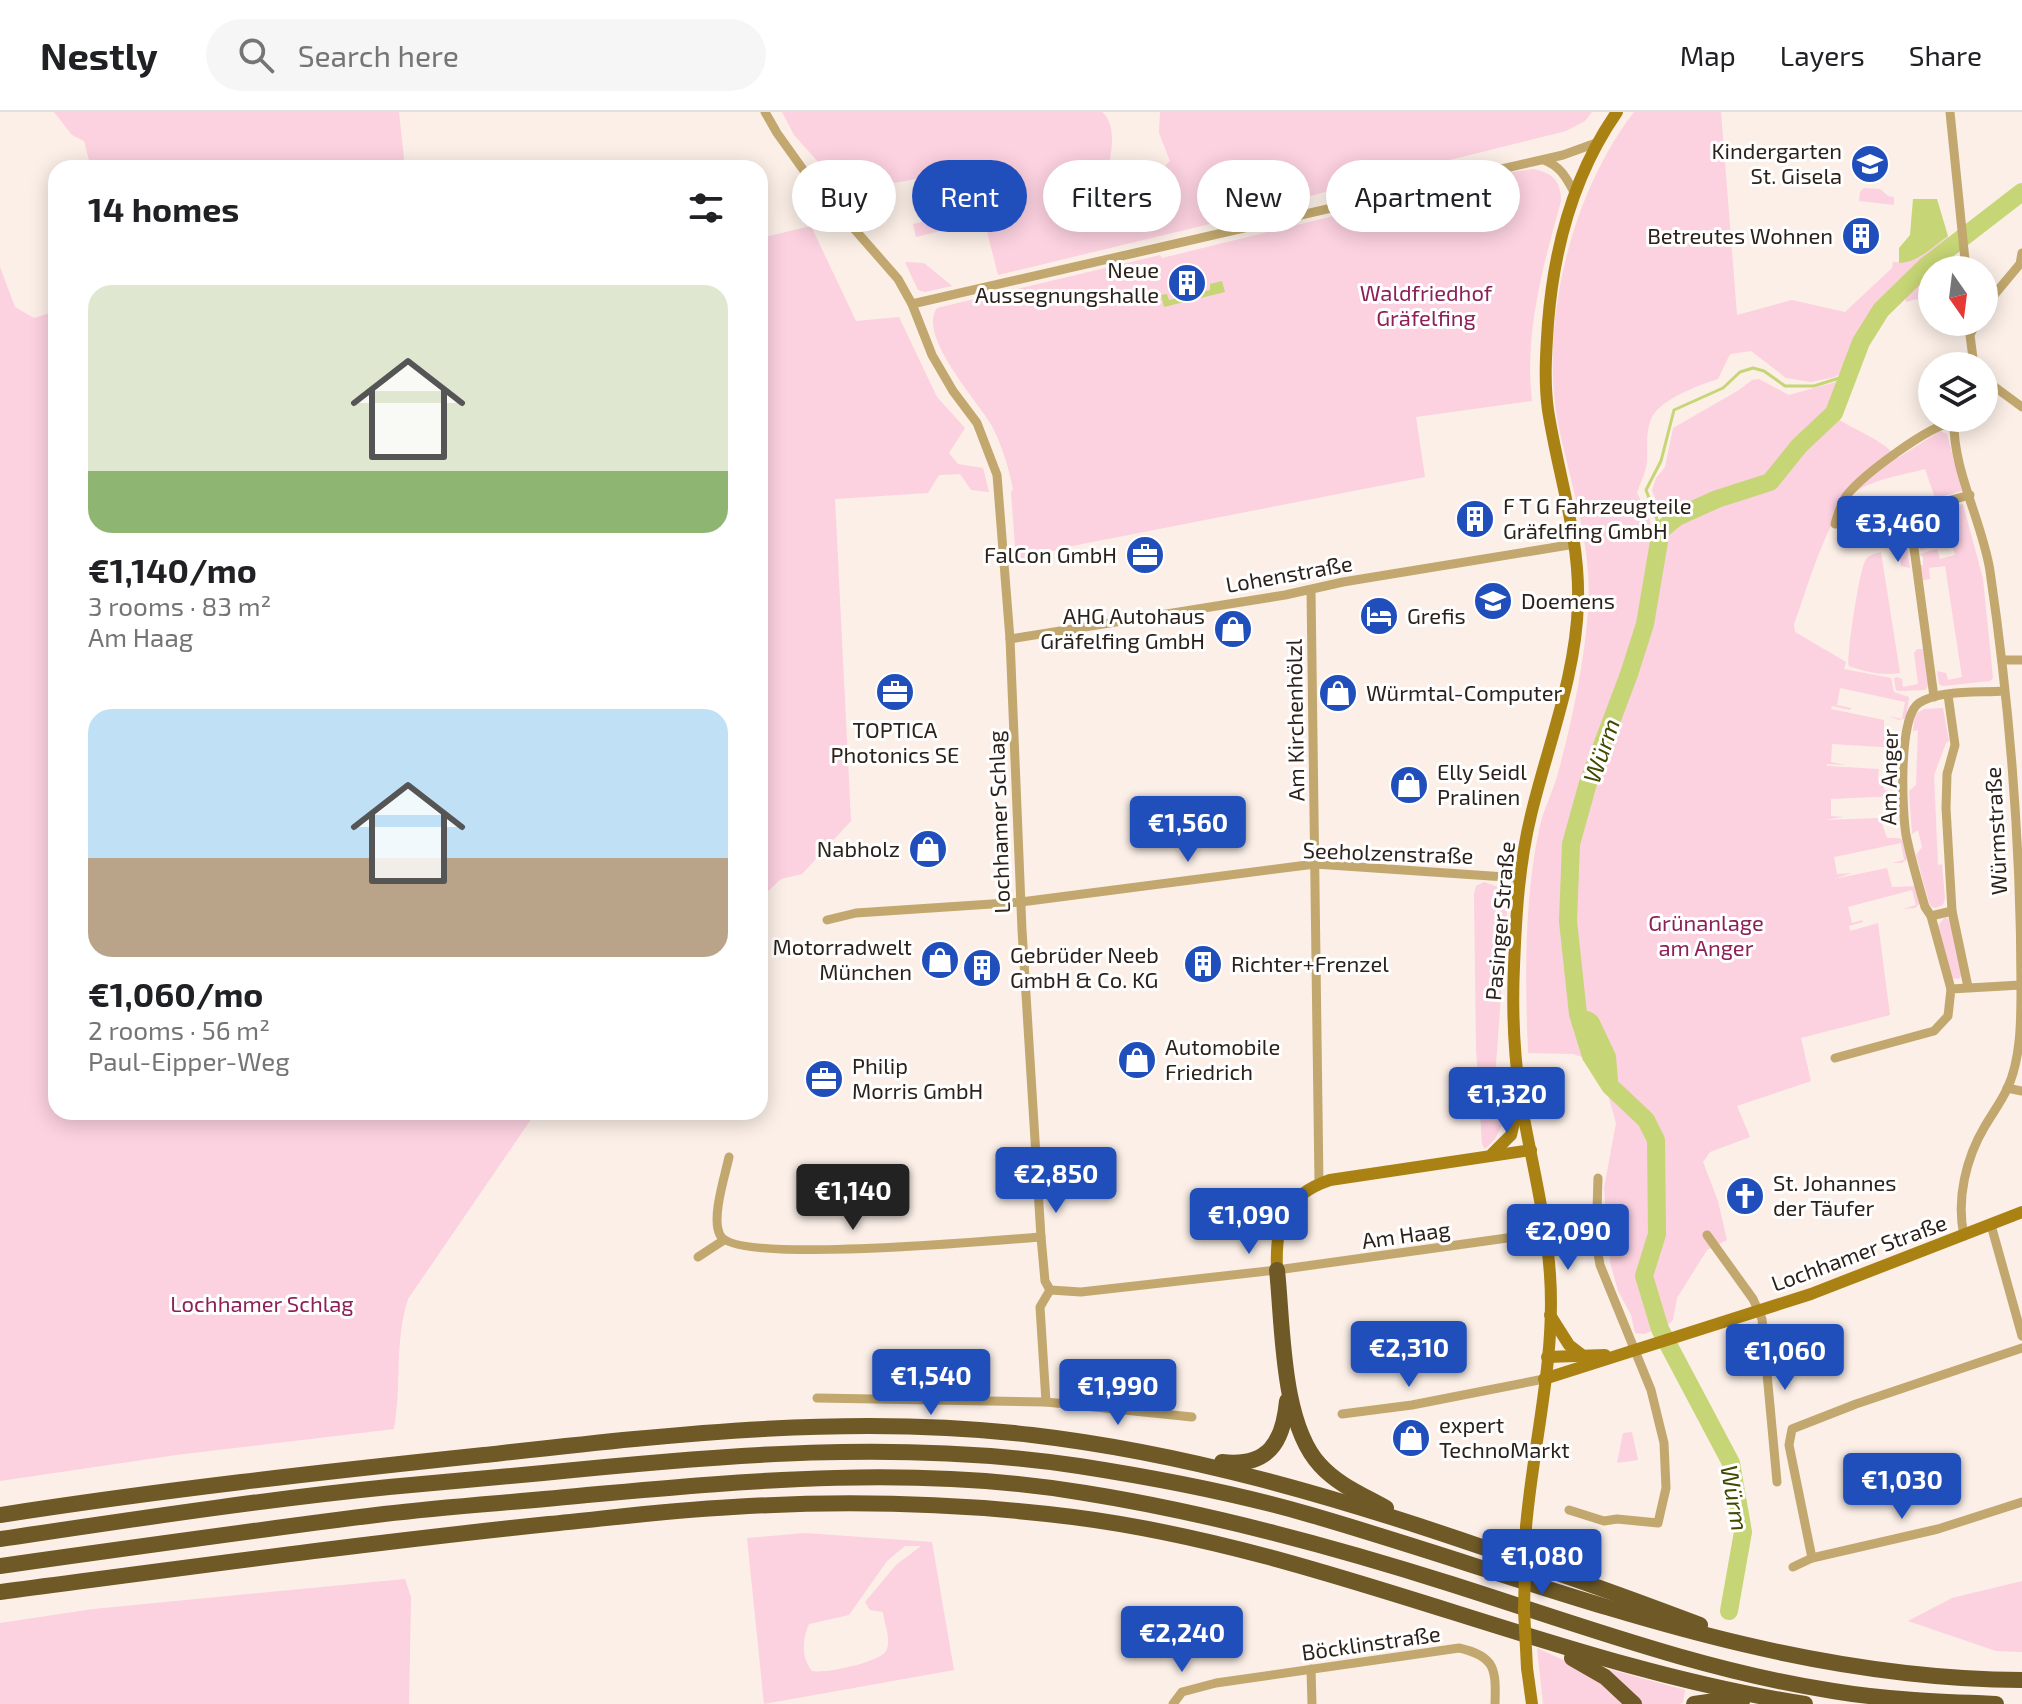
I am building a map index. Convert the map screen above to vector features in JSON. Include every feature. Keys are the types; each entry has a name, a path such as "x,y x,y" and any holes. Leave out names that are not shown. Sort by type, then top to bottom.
{"highway":[{"path":"1277,1270 1289,1388 1302,1439 1320,1466 1348,1488 1415,1524"},
{"path":"0,1515 168,1490 385,1464 734,1431 862,1426 1026,1434 1180,1458 1243,1463 1266,1454 1281,1437 1289,1388"},
{"path":"0,1539 387,1487 733,1456 851,1451 962,1453 1066,1464 1200,1488 1307,1513 1639,1618 1766,1651 1885,1672 1971,1680 2022,1680"},
{"path":"1180,1458 1415,1524 1663,1611 1766,1651"},
{"path":"0,1566 389,1514 485,1505 802,1478 964,1479 1080,1492 1251,1525 1445,1582 1616,1638 1735,1671 1832,1691 1912,1700 1996,1704"},
{"path":"0,1592 391,1541 730,1507 861,1503 965,1506 1076,1517 1181,1535 1292,1563 1616,1663 1690,1682 1802,1704"},
{"path":"1535,1639 1595,1670 1634,1704"},
{"path":"1694,1704 1715,1701 1802,1704"}],"main road":[{"name":"Pasinger Straße","path":"1532,1704 1524,1610 1526,1527 1547,1357 1550,1278 1545,1232 1520,1094 1513,1022 1520,878 1530,818 1570,672 1579,582 1546,386 1551,292 1558,249 1574,192 1596,143 1617,112"},
{"path":"1489,1156 1511,1135 1520,1094"},
{"path":"1277,1270 1276,1241 1280,1221 1296,1201 1319,1184 1531,1150"},
{"name":"Lochhamer Straße","path":"1544,1379 1850,1280 2022,1212"},
{"path":"1550,1314 1569,1345 1582,1355"},
{"name":"Lochhamer Straße","path":"1547,1357 1616,1355"}],"street":[{"name":"Lochhamer Schlag","path":"765,112 807,175 898,279 912,304 932,355 977,423 994,464 1000,489 1041,1237 1045,1281 1050,1290 1040,1307 1046,1402"},
{"path":"1950,112 1965,256"},
{"path":"912,304 1544,160 1596,143"},
{"path":"1544,160 1562,171 1574,192"},
{"path":"1998,290 2021,261"},
{"path":"1998,389 2022,407"},
{"path":"1835,524 1846,495 1896,452 1929,432"},
{"name":"Würmstraße","path":"1954,432 1988,561 2002,660 2015,826 2021,985 2017,1051 2007,1088 1971,1154 1960,1205 1964,1236"},
{"path":"1970,495 1909,511 1934,697 2004,691"},
{"name":"Lohenstraße","path":"1010,639 1575,544"},
{"name":"Am Kirchenhölzl","path":"1311,590 1319,1184"},
{"path":"2002,660 2022,660"},
{"path":"1948,695 1955,745 1947,774 1946,808 1952,911 1968,987"},
{"name":"Am Anger","path":"1934,697 1921,702 1908,715 1903,770 1907,835 1925,907 1931,916 1951,989"},
{"name":"Seeholzenstraße","path":"827,920 856,913 1021,902 1315,864 1520,878"},
{"path":"1931,916 1952,911"},
{"path":"1835,1058 1934,1031 1948,1016 1951,989 2021,985"},
{"path":"2007,1088 2022,1091"},
{"path":"729,1157 716,1219 719,1234 724,1240 752,1248 807,1251 1041,1237"},
{"path":"1569,1510 1604,1521 1617,1519 1658,1523 1666,1488 1664,1443 1651,1390 1598,1253 1595,1215 1598,1178"},
{"path":"1991,1225 2022,1336"},
{"name":"Am Haag","path":"1050,1290 1081,1292 1277,1270 1529,1235"},
{"path":"1707,1235 1759,1311 1763,1324 1777,1482"},
{"path":"698,1257 724,1240"},
{"path":"1812,1558 1789,1445 1792,1429 2022,1348"},
{"path":"1342,1414 1412,1405 1544,1379"},
{"path":"817,1398 1046,1402 1192,1417"},
{"path":"1793,1567 1812,1558 1938,1529 2022,1502"},
{"name":"Böcklinstraße","path":"1173,1703 1182,1692 1190,1689 1459,1648 1483,1656 1492,1664 1495,1704"},
{"path":"1311,1669 1312,1704"}],"green space":[{"path":"54,112 399,112 404,160 89,160 84,141 72,135"},
{"path":"782,112 1102,112 1112,134 1110,160 1043,160 1043,232 1176,232 998,275 987,232 1027,232 1027,160 912,160 912,180 896,183 896,160 816,160 794,135"},
{"path":"1160,112 1592,112 1585,121 1566,131 1449,160 1326,160 1326,192 1310,196 1310,160 1197,160 1197,227 1181,231 1181,160 1170,160 1159,133"},
{"name":"Grünanlage am Anger","path":"1634,112 1721,112 1737,315 1792,300 1845,312 1892,268 1893,262 1918,256 1918,272 1871,313 1854,339 1847,368 1835,377 1811,382 1786,378 1751,351 1730,354 1718,379 1681,394 1657,410 1648,428 1646,466 1637,493 1649,517 1654,539 1643,592 1655,597 1668,536 1652,490 1656,478 1665,467 1673,428 1752,380 1759,379 1789,395 1843,380 1828,411 1882,444 1898,458 1938,432 1947,434 1962,491 1935,498 1925,469 1879,481 1854,493 1835,518 1827,535 1794,624 1795,632 1846,662 1844,669 1891,678 1894,692 1909,697 1906,718 1899,720 1888,716 1902,719 1905,702 1840,688 1837,705 1851,708 1832,706 1831,709 1884,720 1884,727 1888,728 1887,740 1903,747 1902,764 1895,768 1883,767 1897,766 1898,748 1832,744 1831,762 1845,765 1827,764 1879,769 1878,778 1884,790 1900,793 1901,811 1894,816 1883,814 1897,813 1896,796 1831,799 1831,816 1844,817 1824,820 1880,818 1887,838 1905,840 1908,858 1902,863 1892,863 1904,860 1901,843 1834,857 1837,874 1852,873 1834,879 1887,868 1892,887 1916,886 1920,903 1915,908 1903,909 1916,905 1912,890 1848,907 1852,923 1863,922 1849,926 1850,931 1878,923 1890,1015 1801,1038 1811,1081 1737,1106 1750,1137 1710,1152 1703,1162 1718,1201 1727,1240 1707,1250 1677,1298 1673,1320 1644,1334 1635,1333 1610,1262 1604,1188 1616,1123 1608,1095 1585,1058 1573,1054 1528,1053 1526,997 1528,913 1534,857 1573,713 1588,612 1585,544 1554,393 1556,308 1576,223 1612,145"},
{"name":"Waldfriedhof Gräfelfing","path":"1533,169 1546,173 1559,188 1561,201 1533,325 1532,401 1416,417 1425,477 1077,545 1016,560 1013,490 1005,457 992,426 942,351 933,320 937,308 1268,232 1310,232 1310,222 1326,218 1326,232 1520,232 1520,171"},
{"path":"1864,188 1880,189 1894,197 1894,205 1859,201"},
{"path":"792,230 814,232 856,321 899,317 937,397 965,428 949,453 958,464 983,468 989,492 971,490 960,474 939,475 928,493 835,499 851,821 802,874 781,879 768,891 768,236"},
{"path":"915,232 937,232 916,237"},
{"name":"Grünanlage am Anger","path":"1948,236 1950,244 1936,256 1918,256"},
{"path":"905,262 924,263 952,286 925,292 918,290"},
{"name":"Lochhamer Schlag","path":"0,267 15,307 34,318 48,314 48,1120 531,1120 408,1299 401,1332 394,1429 176,1455 0,1481"},
{"path":"1918,278 1918,299 1906,302 1904,290"},
{"path":"1963,504 1983,579 1993,678 1990,681 1943,686 1939,684 1937,671 1946,673 1948,680 1962,677 1945,566 1929,568 1930,579 1923,580 1920,565 1923,565 1923,557 1920,554 1937,549 1940,559 1955,555 1944,516 1948,514 1947,507"},
{"path":"1896,515 1902,518 1910,568 1901,566 1895,535 1880,537 1877,544 1875,518"},
{"path":"1930,528 1935,546 1920,550 1918,531"},
{"path":"1881,552 1900,673 1874,673 1849,666 1851,632 1862,569 1868,557"},
{"path":"1917,649 1923,649 1929,685 1925,690 1896,690 1894,678 1897,677 1902,679 1903,687 1918,684 1914,653"},
{"path":"1943,708 1949,741 1934,775 1938,865 1942,864 1945,898 1943,905 1935,908 1930,906 1916,855 1922,847 1918,830 1912,834 1909,791 1916,785 1918,730 1913,731 1915,714 1924,709"},
{"path":"1484,882 1504,889 1507,911 1496,1065 1505,1119 1495,1139 1485,1149 1482,1144 1476,1048 1474,894 1476,886"},
{"path":"1945,917 1951,920 1962,975 1959,979 1952,978 1948,969 1938,926"},
{"path":"1632,1432 1638,1460 1617,1463 1623,1433"},
{"path":"805,1533 932,1542 954,1670 764,1704 747,1538","holes":["905,1546 921,1546 896,1565 865,1602 870,1610 883,1612 888,1637 886,1651 874,1659 852,1666 812,1671 804,1648 809,1624 849,1615 887,1561"]},
{"path":"405,1579 411,1597 409,1704 0,1704 0,1623 93,1609"},
{"path":"2022,1581 2022,1652 1996,1651 1908,1621 1952,1598"},
{"path":"1537,1648 1587,1671 1627,1704 1543,1704"},
{"path":"1608,1669 1685,1690 1683,1702 1641,1704"}],"shaded area":[{"path":"1913,199 1937,199 1948,236 1918,257 1899,263 1899,248 1910,235"},
{"path":"1222,281 1225,292 1164,307 1161,295 1167,294 1169,300 1210,290 1210,284"}],"waterway":[{"name":"Würm","path":"1729,1611 1743,1532 1731,1463 1660,1329 1644,1276 1657,1234 1656,1140 1646,1120 1610,1086 1591,1056 1578,1014 1568,921 1571,844 1588,783 1645,624 1661,530 1677,517 1717,499 1770,482 1799,446 1834,413 1861,342 1881,310 1926,266 2022,192"},
{"name":"Würm","path":"1661,530 1646,490 1661,461 1674,410 1723,388 1740,372 1753,368 1764,371 1785,386 1814,386 1849,375"},
{"name":"Würm","path":"1587,1020 1607,1057 1609,1080"}],"place":[{"name":"Kindergarten St. Gisela","path":"1870,164"},
{"name":"Betreutes Wohnen","path":"1861,236"},
{"name":"Neue Aussegnungshalle","path":"1187,283"},
{"name":"F T G Fahrzeugteile Gräfelfing GmbH","path":"1475,519"},
{"name":"FalCon GmbH","path":"1145,555"},
{"name":"Doemens","path":"1493,601"},
{"name":"Grefis","path":"1379,616"},
{"name":"AHG Autohaus Gräfelfing GmbH","path":"1233,629"},
{"name":"TOPTICA Photonics SE","path":"895,692"},
{"name":"Würmtal-Computer","path":"1338,693"},
{"name":"Elly Seidl Pralinen","path":"1409,785"},
{"name":"Nabholz","path":"928,849"},
{"name":"Motorradwelt München","path":"940,960"},
{"name":"Richter+Frenzel","path":"1203,964"},
{"name":"Gebrüder Neeb GmbH & Co. KG","path":"982,968"},
{"name":"Automobile Friedrich","path":"1137,1060"},
{"name":"Philip Morris GmbH","path":"824,1079"},
{"name":"St. Johannes der Täufer","path":"1745,1196"},
{"name":"expert TechnoMarkt","path":"1411,1438"}]}
